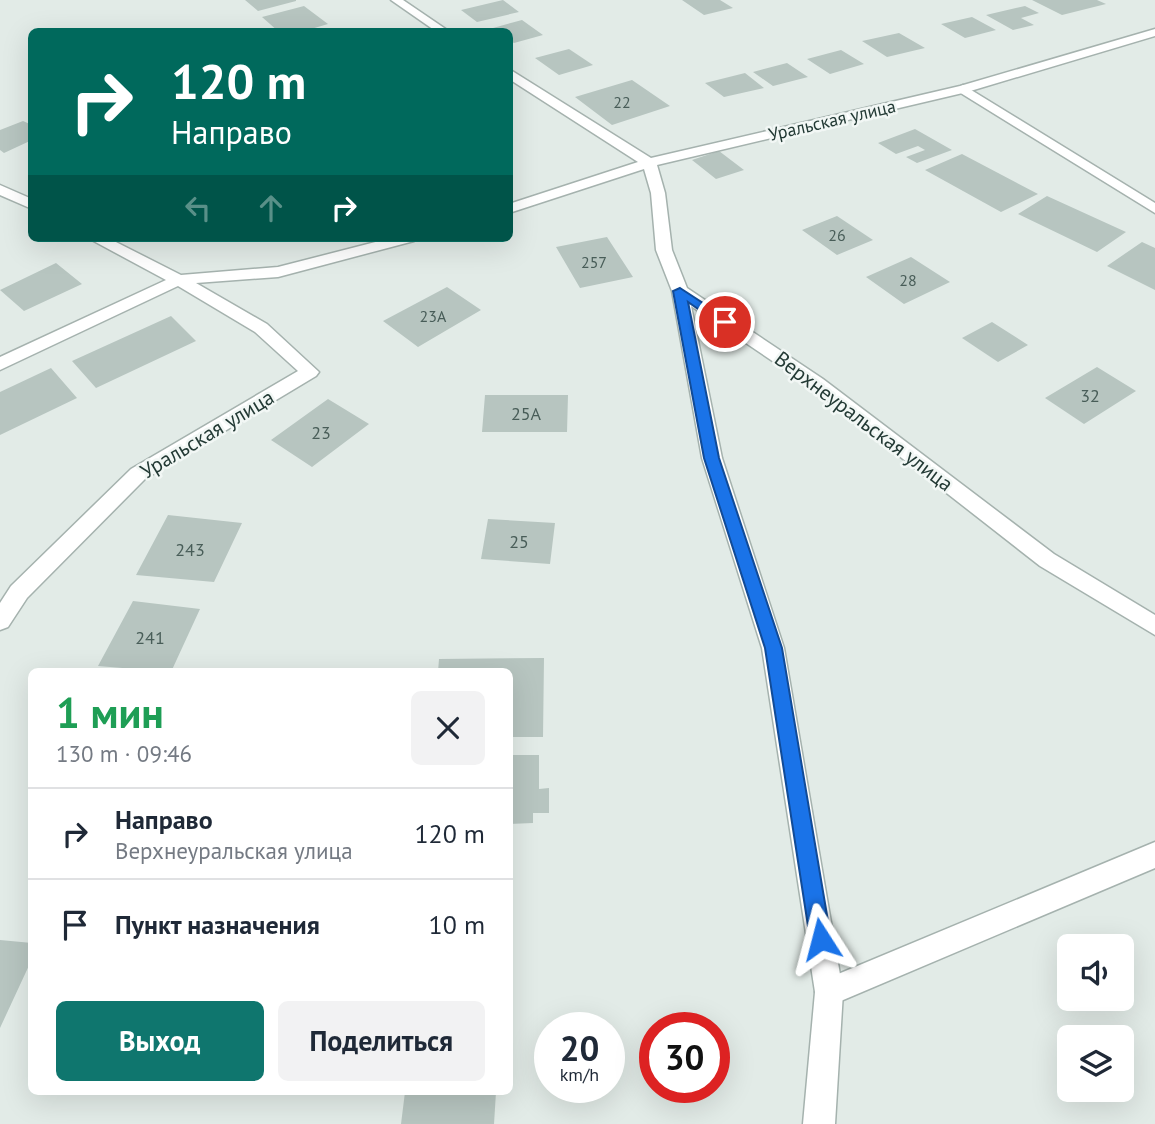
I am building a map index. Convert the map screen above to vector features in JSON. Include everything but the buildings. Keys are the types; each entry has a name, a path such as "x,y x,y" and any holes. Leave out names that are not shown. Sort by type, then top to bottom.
{"street":[{"path":"396,0 439,28"},
{"name":"Уральская улица","path":"513,208 649,163 963,89 1155,32"},
{"path":"513,76 649,163 658,193 664,250 680,291 712,458 773,648 830,992 819,1124"},
{"path":"963,89 1155,209"},
{"path":"0,189 28,203"},
{"path":"104,242 179,280"},
{"path":"0,364 179,280 278,272 394,242"},
{"name":"Уральская улица","path":"0,621 19,592 138,474 310,372 261,328 179,280"},
{"name":"Верхнеуральская улица","path":"680,291 817,383 1047,560 1155,626"},
{"path":"0,606 19,592"},
{"path":"830,992 1155,855"}],"route":[{"path":"725,322 680,291 712,458 773,648 821,939"}]}
